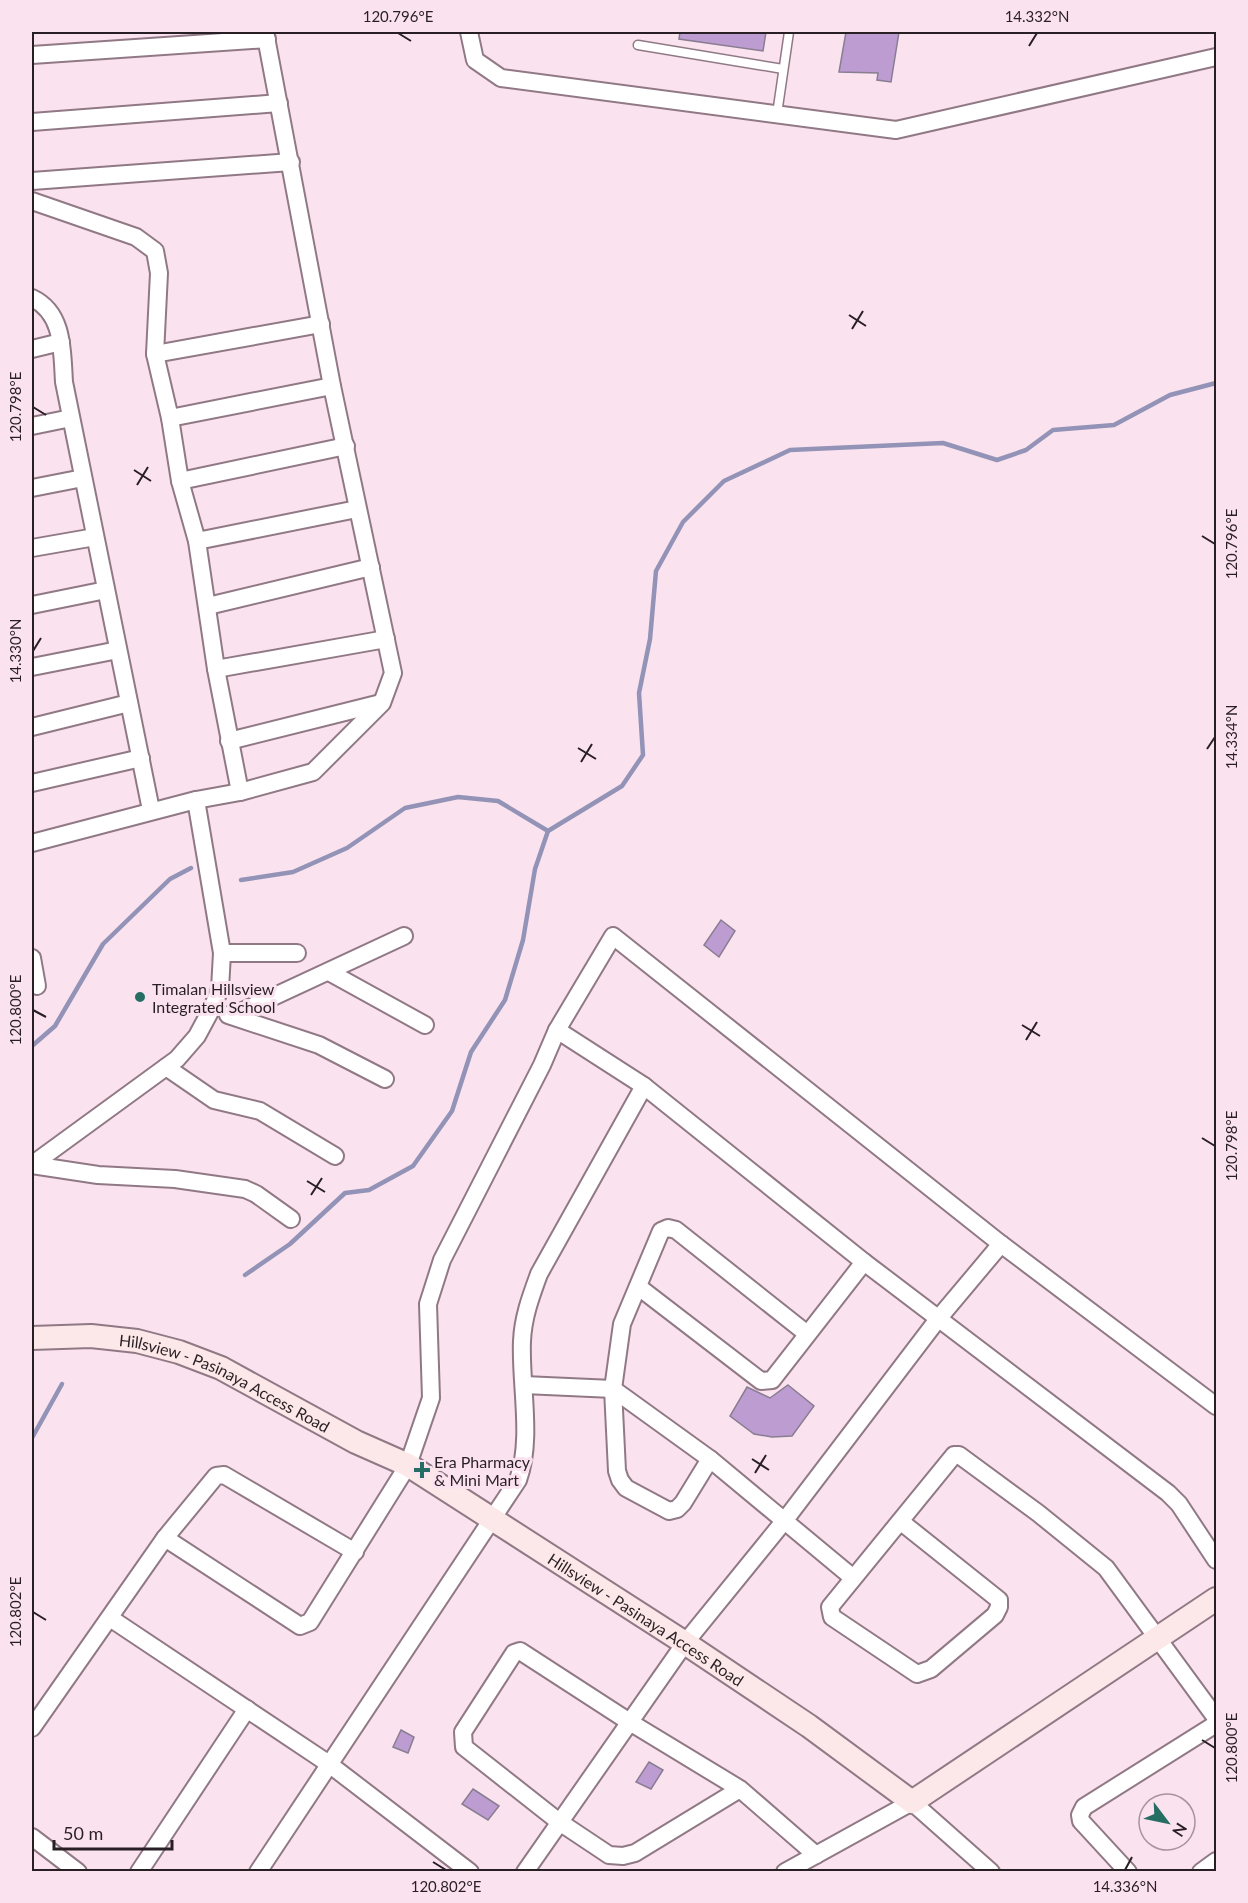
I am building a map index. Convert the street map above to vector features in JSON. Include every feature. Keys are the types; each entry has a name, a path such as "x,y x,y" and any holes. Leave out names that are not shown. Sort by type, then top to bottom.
{"street":[{"path":"469,32 475,60 501,78 896,130 1216,57"},
{"path":"32,55 266,35 332,386 393,673 382,703 313,772 240,792 151,810 32,843"},
{"path":"32,122 279,103"},
{"path":"32,181 291,162"},
{"path":"32,201 136,237 155,251 159,273 155,354 170,418 180,481 197,541 216,669 240,792"},
{"path":"32,298 42,303 54,318 61,342 64,381 71,418 151,810"},
{"path":"155,354 321,324"},
{"path":"32,349 61,342"},
{"path":"170,418 332,386"},
{"path":"32,426 71,418"},
{"path":"180,481 346,446"},
{"path":"32,488 83,478"},
{"path":"197,541 357,509"},
{"path":"32,548 95,537"},
{"path":"208,606 372,567"},
{"path":"32,606 106,590"},
{"path":"216,669 386,639"},
{"path":"32,667 118,650"},
{"path":"32,726 129,703"},
{"path":"229,741 382,703"},
{"path":"32,783 141,759"},
{"path":"32,1165 189,1048 212,1008 219,989 222,954 196,800"},
{"path":"232,1016 404,936"},
{"path":"165,1538 300,1626 310,1622 408,1465 430,1398 428,1304 442,1260 537,1076 557,1030 613,936 1001,1244 1216,1406"},
{"path":"222,954 297,952"},
{"path":"32,958 37,986"},
{"path":"328,972 425,1025"},
{"path":"212,1008 319,1046 386,1078"},
{"path":"557,1030 644,1086 864,1262 1174,1498 1216,1560"},
{"path":"166,1067 214,1100 260,1111 335,1156"},
{"path":"258,1872 518,1480 523,1468 524,1325 527,1305 539,1274 644,1086"},
{"path":"32,1165 98,1175 175,1179 245,1189 256,1194 291,1219"},
{"path":"710,1460 677,1509 669,1511 626,1488 617,1471 613,1389 622,1324 640,1288 661,1231 668,1228 676,1230 806,1333"},
{"path":"525,1872 558,1821 685,1643 785,1520 938,1319 1001,1244"},
{"path":"640,1288 761,1382 772,1380 806,1333 864,1262"},
{"name":"Hillsview - Pasinaya Access Road","path":"32,1338 91,1336 137,1341 179,1352 221,1368 356,1442 408,1465 492,1516 685,1643 809,1726 912,1802"},
{"path":"524,1385 613,1389 710,1460 852,1577"},
{"path":"900,1521 999,1599 999,1607 995,1615 931,1669 917,1674 832,1617 830,1607 852,1577 954,1455 963,1457 1106,1568 1216,1718"},
{"path":"32,1728 165,1538 216,1476 220,1474 355,1552"},
{"path":"785,1872 912,1802 1216,1599"},
{"path":"110,1618 329,1764 470,1872"},
{"path":"740,1789 635,1853 622,1856 609,1855 558,1821 464,1747 463,1732 514,1653 520,1651 628,1722 740,1789 816,1855"},
{"path":"140,1872 247,1709"},
{"path":"1128,1872 1081,1821 1080,1815 1084,1807 1216,1724"},
{"path":"912,1802 991,1872"},
{"path":"32,1837 78,1872"},
{"path":"1201,1872 1216,1861"}],"lane":[{"path":"777,114 789,32"},
{"path":"638,45 783,69"}],"building":[{"path":"680,32 766,32 763,51 679,39"},
{"path":"846,32 899,32 891,82 877,80 878,73 839,72"},
{"path":"721,920 735,931 719,957 704,945"},
{"path":"788,1385 814,1406 792,1436 772,1437 754,1434 730,1416 747,1387 770,1398"},
{"path":"401,1730 414,1737 408,1753 393,1747"},
{"path":"649,1762 663,1770 651,1789 636,1782"},
{"path":"473,1789 499,1806 488,1820 462,1804"}],"waterway":[{"path":"245,1275 290,1244 345,1193 369,1190 413,1166 452,1111 471,1052 505,1000 523,940 535,869 548,831 622,786 643,755 639,693 650,639 656,571 683,522 724,481 790,450 943,443 997,460 1026,450 1053,430 1114,425 1170,395 1216,383"},
{"path":"241,880 293,872 347,848 405,808 458,797 498,801 548,831"},
{"path":"32,1046 55,1026 103,944 170,879 191,868"},
{"path":"32,1438 62,1384"}],"place":[{"name":"Timalan Hillsview Integrated School","path":"140,997"},
{"name":"Era Pharmacy & Mini Mart","path":"422,1470"}]}
